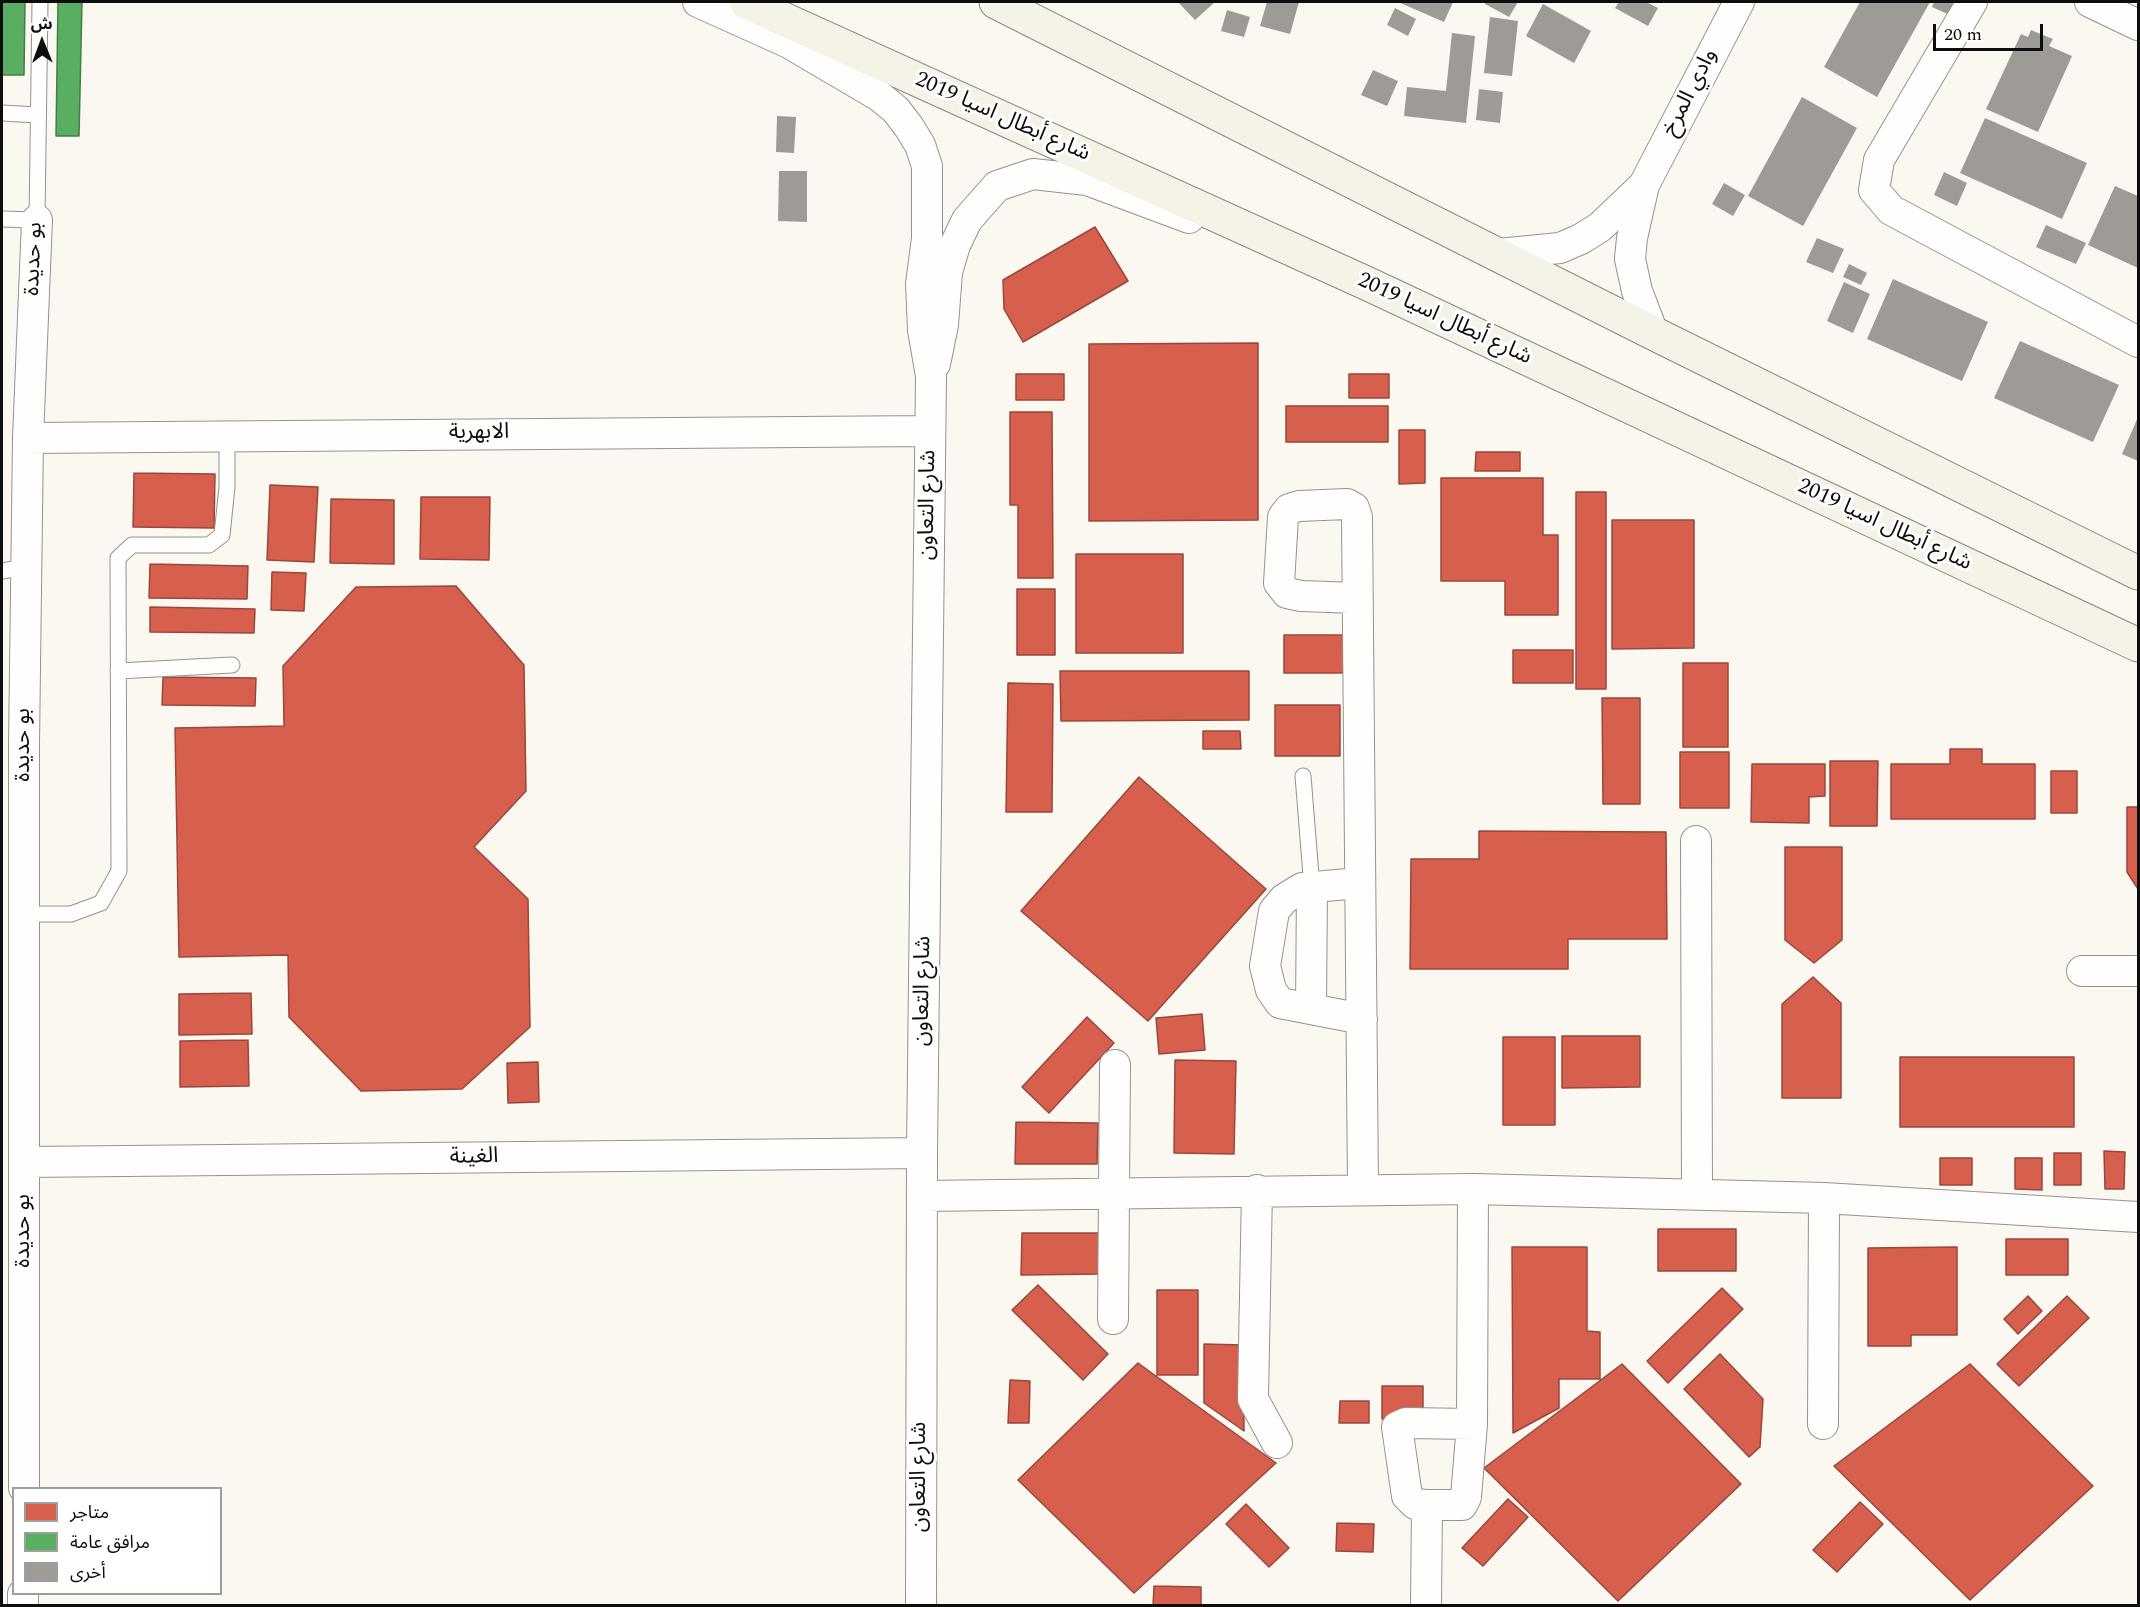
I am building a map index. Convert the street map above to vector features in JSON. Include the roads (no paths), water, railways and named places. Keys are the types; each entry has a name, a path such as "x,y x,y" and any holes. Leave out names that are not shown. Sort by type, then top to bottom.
{"main road":[{"name":"شارع أبطال اسيا 2019","path":"746,2 1366,283 2139,645"},
{"path":"996,2 1653,333 2139,573"}],"street":[{"name":"شارع التعاون","path":"698,2 789,43 879,96 896,110 909,127 920,145 927,166 927,238 921,284 922,330 931,376 922,1153 921,1605"},
{"name":"وادي المرخ","path":"1653,333 1637,291 1630,259 1632,238 1644,185 1739,2"},
{"path":"1972,2 1880,160 1874,190 1891,210 2139,342"},
{"path":"2090,2 2139,25"},
{"name":"شارع التعاون","path":"931,376 941,342 947,272 959,234 985,197 997,186 1033,174 1087,180 1366,283"},
{"name":"وادي المرخ","path":"1498,254 1560,248 1581,239 1600,227 1644,185"},
{"name":"بو حديدة","path":"24,1487 25,914 13,744 14,569 28,438 37,220"},
{"name":"الابهرية","path":"28,438 930,431"},
{"path":"1356,598 1364,1189"},
{"path":"1696,841 1697,1194"},
{"path":"1360,883 1302,888 1284,898 1274,911 1265,966 1271,990 1280,1003 1362,1019"},
{"path":"1311,1009 1312,888"},
{"path":"2082,971 2139,971"},
{"path":"1113,1319 1115,1065"},
{"name":"الغينة","path":"26,1162 922,1153"},
{"path":"1472,1424 1406,1423 1397,1427 1407,1496 1415,1504 1462,1505 1464,1501 1472,1424 1473,1189"},
{"path":"922,1196 1002,1197 1257,1190 1473,1189 1824,1198 2139,1217"},
{"path":"1257,1190 1252,1399 1277,1443"},
{"path":"1823,1424 1824,1198"},
{"path":"1426,1605 1427,1505"}],"lane":[{"name":"بو حديدة","path":"37,220 40,2"},
{"path":"2,113 38,115"},
{"path":"2,219 37,220"},
{"path":"25,914 71,914 100,903 119,871 118,558 132,545 209,545 222,535 227,487 227,436"},
{"path":"118,671 232,665"},
{"path":"1303,776 1312,888"}]}
